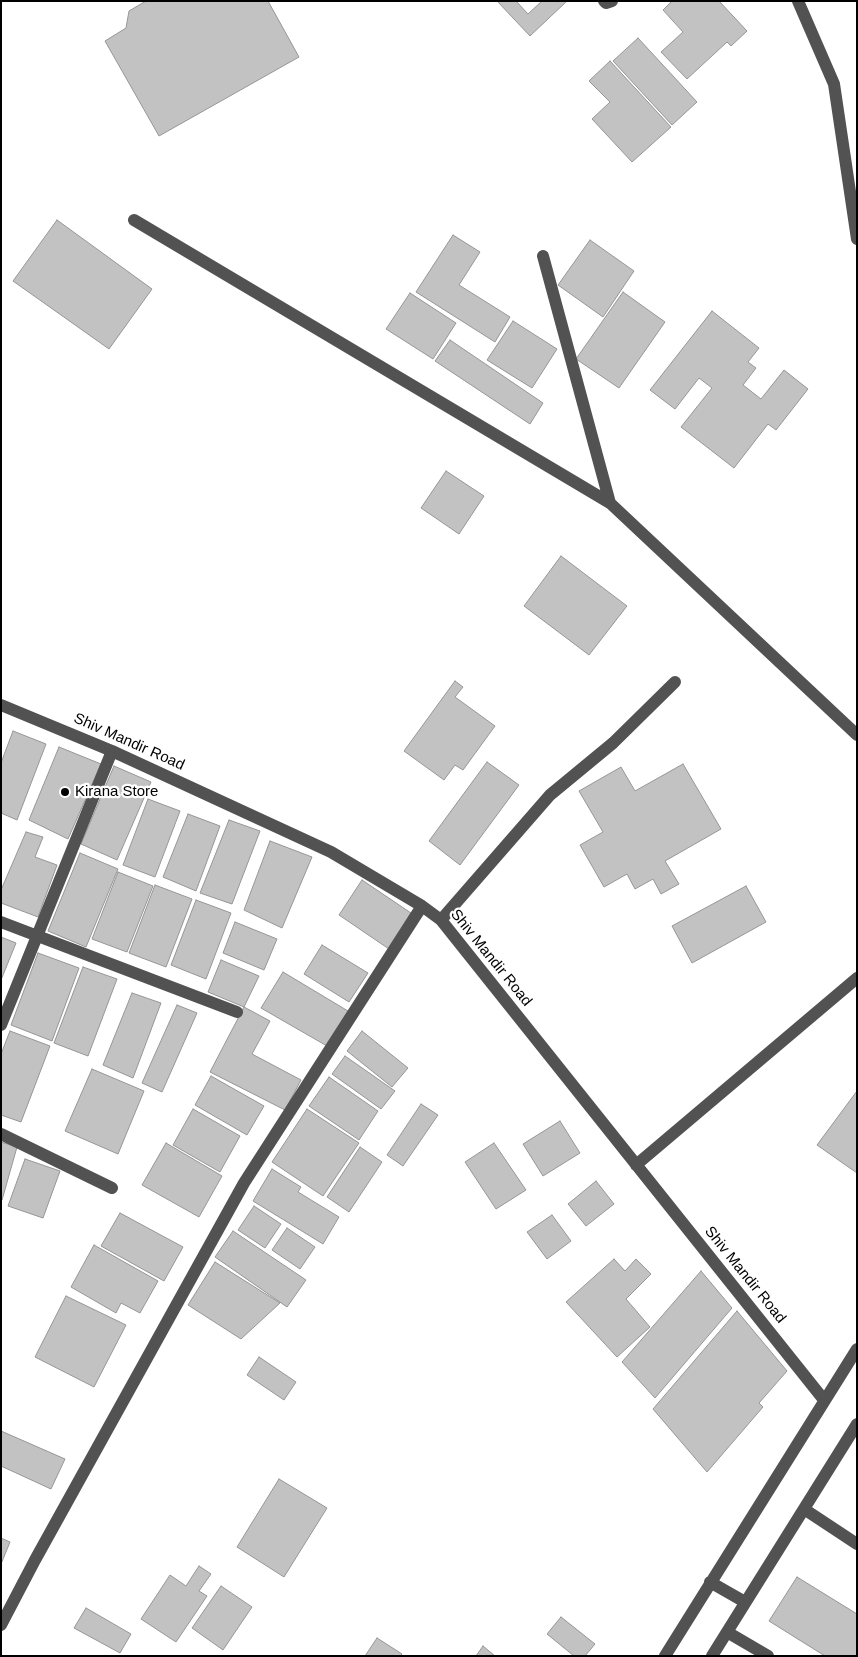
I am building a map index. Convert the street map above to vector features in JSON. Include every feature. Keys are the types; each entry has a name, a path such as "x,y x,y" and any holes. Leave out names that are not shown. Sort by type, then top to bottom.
{"street":[{"path":"604,1 606,3 612,1"},
{"path":"798,1 834,84 857,239"},
{"path":"134,220 610,503 857,734"},
{"path":"543,256 610,503"},
{"path":"440,920 550,795 614,743 676,682"},
{"name":"Shiv Mandir Road","path":"1,705 112,752 332,852 422,906 440,920 824,1400"},
{"path":"1,1025 112,752"},
{"path":"1,1625 35,1560 244,1183 422,906"},
{"path":"1,922 237,1012"},
{"path":"636,1165 857,978"},
{"path":"1,1134 112,1188"},
{"path":"664,1656 857,1349"},
{"path":"712,1656 857,1424"},
{"path":"804,1509 857,1544"},
{"path":"710,1582 745,1602"},
{"path":"727,1632 768,1656"}],"building":[{"path":"146,1 268,1 299,57 159,136 105,41 126,28 129,11"},
{"path":"497,1 516,1 528,14 542,1 567,1 530,36"},
{"path":"672,1 719,1 747,31 731,46 727,42 687,79 661,52 683,32 663,10"},
{"path":"638,38 697,102 672,125 613,61"},
{"path":"610,61 671,127 632,162 592,119 610,102 589,81"},
{"path":"57,220 152,289 109,349 13,281"},
{"path":"453,235 480,252 459,285 510,317 495,342 416,292"},
{"path":"590,240 634,271 603,317 558,285"},
{"path":"623,292 665,322 619,388 576,359"},
{"path":"410,293 456,323 433,359 386,329"},
{"path":"712,311 759,348 748,362 756,368 743,385 761,399 784,370 808,389 776,430 768,424 734,468 681,427 712,388 699,378 675,409 650,390"},
{"path":"513,321 557,349 532,388 487,360"},
{"path":"450,340 543,403 530,424 435,361"},
{"path":"446,471 484,496 459,534 421,508"},
{"path":"561,556 627,606 589,655 524,606"},
{"path":"455,681 463,687 455,697 495,726 463,770 455,765 444,780 404,751"},
{"path":"13,731 46,744 17,820 1,813 1,763"},
{"name":"Kirana Store","path":"59,747 101,764 68,839 29,820"},
{"path":"487,762 519,785 460,865 429,841"},
{"path":"683,764 721,829 665,861 679,884 661,894 653,879 635,889 627,874 604,887 580,845 603,832 579,791 621,767 635,791"},
{"path":"114,766 151,782 117,860 81,844"},
{"path":"148,799 180,811 155,877 123,865"},
{"path":"188,814 220,826 196,891 163,877"},
{"path":"229,820 260,831 232,904 200,893"},
{"path":"26,832 43,837 35,857 57,865 38,917 1,903 1,890"},
{"path":"270,841 312,857 282,928 244,910"},
{"path":"80,853 118,869 86,947 48,931"},
{"path":"118,872 153,886 127,952 92,939"},
{"path":"362,880 411,913 389,949 339,915"},
{"path":"155,885 192,899 166,967 129,953"},
{"path":"746,886 766,922 692,963 672,926"},
{"path":"196,900 231,913 206,979 171,965"},
{"path":"235,922 277,939 264,970 223,953"},
{"path":"1,937 16,943 1,980"},
{"path":"322,945 368,973 349,1002 304,974"},
{"path":"38,953 79,968 52,1041 11,1025"},
{"path":"221,960 259,976 244,1007 208,992"},
{"path":"83,967 117,979 88,1056 54,1043"},
{"path":"283,972 348,1011 327,1046 261,1008"},
{"path":"132,993 161,1003 133,1078 103,1065"},
{"path":"177,1005 197,1013 162,1092 142,1083"},
{"path":"244,1007 270,1021 252,1054 301,1080 285,1110 210,1072"},
{"path":"10,1031 50,1046 21,1122 1,1115 1,1054"},
{"path":"362,1031 408,1068 392,1087 347,1051"},
{"path":"345,1056 395,1091 381,1109 332,1074"},
{"path":"92,1069 144,1091 118,1154 65,1131"},
{"path":"211,1076 264,1106 247,1135 195,1105"},
{"path":"329,1077 378,1111 359,1140 309,1106"},
{"path":"857,1091 857,1173 817,1145"},
{"path":"421,1104 438,1115 403,1166 387,1155"},
{"path":"193,1109 240,1136 220,1172 173,1145"},
{"path":"307,1109 359,1143 323,1196 272,1162"},
{"path":"560,1121 580,1153 543,1176 523,1144"},
{"path":"1,1142 17,1147 2,1200 1,1200"},
{"path":"166,1143 222,1176 199,1217 142,1185"},
{"path":"494,1143 526,1190 496,1209 465,1162"},
{"path":"360,1147 382,1162 349,1212 327,1197"},
{"path":"25,1159 60,1171 43,1218 8,1206"},
{"path":"272,1169 301,1187 298,1192 339,1217 323,1244 253,1201"},
{"path":"596,1181 614,1204 586,1226 568,1204"},
{"path":"254,1206 281,1224 265,1248 238,1230"},
{"path":"120,1213 183,1247 164,1281 101,1246"},
{"path":"552,1215 571,1241 547,1259 527,1232"},
{"path":"287,1228 315,1247 300,1269 272,1250"},
{"path":"233,1231 306,1280 287,1307 215,1257"},
{"path":"94,1245 158,1281 140,1313 121,1303 116,1313 71,1287"},
{"path":"614,1259 625,1271 636,1259 651,1274 626,1299 650,1327 617,1357 566,1302"},
{"path":"215,1262 280,1303 241,1339 188,1305"},
{"path":"701,1271 732,1308 655,1398 622,1362"},
{"path":"66,1296 126,1325 94,1387 35,1357"},
{"path":"737,1311 787,1371 759,1403 763,1407 707,1472 653,1409"},
{"path":"259,1357 296,1382 284,1400 247,1375"},
{"path":"1,1431 65,1459 51,1489 1,1466"},
{"path":"279,1479 327,1508 284,1577 237,1547"},
{"path":"1,1538 10,1542 1,1564"},
{"path":"199,1566 211,1574 199,1591 207,1596 176,1642 141,1619 170,1575 186,1586"},
{"path":"797,1577 857,1614 857,1656 825,1656 769,1621"},
{"path":"221,1586 252,1607 223,1650 192,1628"},
{"path":"86,1608 131,1634 120,1653 74,1628"},
{"path":"561,1617 595,1644 585,1656 574,1656 547,1634"},
{"path":"377,1638 402,1654 400,1656 365,1656"},
{"path":"483,1646 495,1656 476,1656"}],"place":[{"name":"Kirana Store","path":"65,792"}]}
